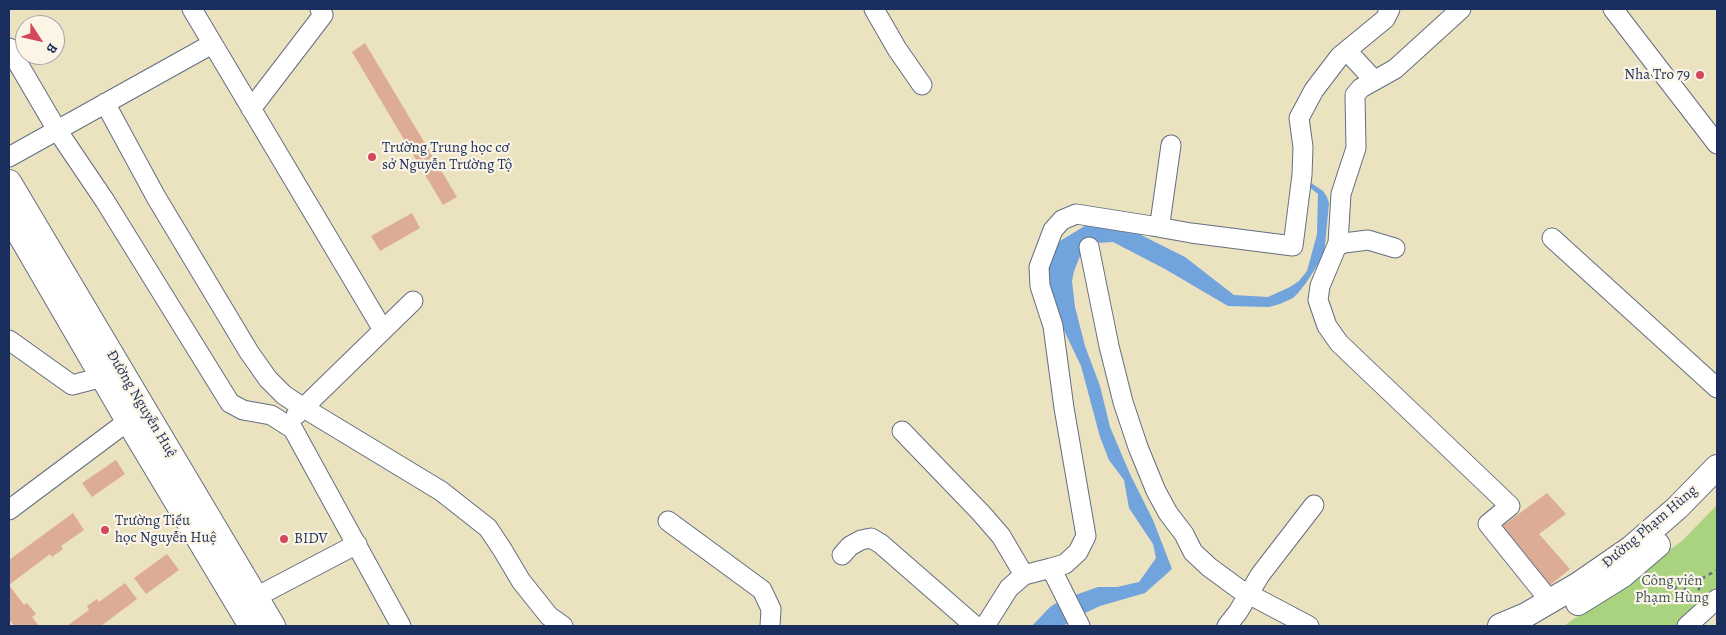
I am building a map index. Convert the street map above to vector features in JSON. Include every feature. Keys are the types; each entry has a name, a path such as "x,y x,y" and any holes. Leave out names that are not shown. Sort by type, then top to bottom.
{"main road":[{"name":"Đường Nguyễn Huệ","path":"9,182 251,626"},
{"name":"Đường Nguyễn Huệ","path":"9,216 103,377 136,416 256,597 273,626"},
{"name":"Đường Phạm Hùng","path":"1500,626 1526,615 1579,584 1631,548 1678,508 1717,467"},
{"name":"Đường Phạm Hùng","path":"1538,626 1623,575 1700,509 1717,490"}],"street":[{"path":"192,9 383,330"},
{"path":"251,109 323,15 320,9"},
{"path":"874,9 897,50 922,85"},
{"path":"985,626 1009,588 1024,575 1065,564 1078,552 1086,536 1064,408 1053,326 1040,286 1039,266 1053,230 1062,220 1076,214 1191,233 1292,246 1302,175 1303,147 1299,118 1314,90 1340,56 1385,19 1390,9"},
{"path":"1461,9 1395,69 1361,88 1355,95 1356,148 1342,194 1337,246 1320,286 1318,300 1327,326 1338,343 1510,506 1488,524 1550,601"},
{"path":"1613,9 1717,144"},
{"path":"9,157 212,44"},
{"path":"9,48 57,130 105,201 230,403 243,410 271,415 293,429 401,626"},
{"path":"1347,51 1374,80"},
{"path":"105,103 156,197 249,352 268,379 284,395 304,408 441,491 488,528 520,581 549,616 563,626"},
{"path":"1152,226 1160,224 1162,217 1171,145"},
{"path":"1552,238 1717,388"},
{"path":"1337,246 1344,243 1368,240 1395,248"},
{"path":"1089,246 1109,346 1123,402 1138,447 1156,491 1168,513 1184,534 1193,552 1209,568 1249,594 1309,626"},
{"path":"287,425 413,301"},
{"path":"9,340 72,385 103,377"},
{"path":"9,510 136,416"},
{"path":"902,431 1001,536 1024,575"},
{"path":"1227,626 1260,575 1314,504"},
{"path":"668,521 762,590 771,610 770,626"},
{"path":"842,555 850,546 860,540 871,538 893,554 975,626"},
{"path":"256,597 357,544"},
{"path":"1051,568 1080,626"},
{"path":"1687,626 1717,599"}],"path":[{"path":"1679,583 1685,586 1685,591 1682,594 1677,593 1675,590 1676,585 1679,583 1701,579 1717,570"}],"green space":[{"name":"Công viên Phạm Hùng","path":"1717,505 1717,595 1683,626 1564,626 1682,541"}],"water":[{"path":"1311,183 1323,191 1329,203 1324,255 1298,293 1293,298 1280,304 1269,307 1228,306 1165,269 1113,242 1096,243 1088,246 1080,256 1072,281 1075,307 1085,346 1100,386 1110,427 1130,474 1153,520 1172,569 1145,593 1100,606 1063,626 1032,626 1050,607 1061,600 1098,587 1117,587 1139,582 1156,558 1153,544 1129,508 1124,480 1109,460 1100,437 1081,366 1050,301 1045,272 1051,255 1060,241 1088,224 1137,233 1185,257 1234,295 1268,297 1299,281 1307,271 1317,234 1318,194 1308,186"}],"building":[{"path":"365,43 457,197 443,205 352,52"},
{"path":"412,213 420,228 380,251 371,236"},
{"path":"116,460 125,474 92,497 82,483"},
{"path":"1547,493 1566,514 1539,534 1570,569 1549,586 1501,527"},
{"path":"73,513 84,530 61,546 63,549 52,557 50,554 9,585 9,560"},
{"path":"167,554 179,570 146,594 134,578"},
{"path":"125,583 137,599 101,626 67,626 89,610 87,606 97,599 99,602"},
{"path":"9,585 24,605 27,603 36,614 32,617 39,626 14,626 9,619"}],"place":[{"name":"Nha Tro 79","path":"1700,75"},
{"name":"Trường Trung học cơ sở Nguyễn Trường Tộ","path":"372,157"},
{"name":"Trường Tiểu học Nguyễn Huệ","path":"105,530"},
{"name":"BIDV","path":"284,539"}]}
